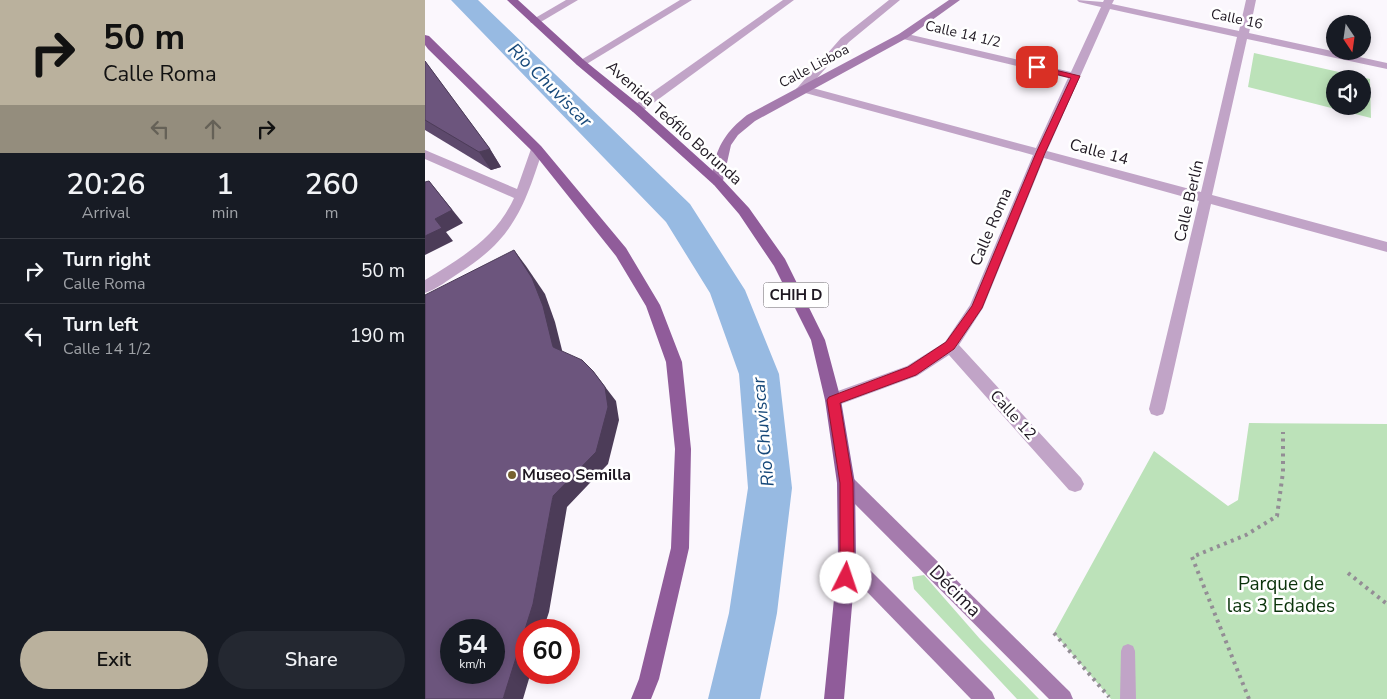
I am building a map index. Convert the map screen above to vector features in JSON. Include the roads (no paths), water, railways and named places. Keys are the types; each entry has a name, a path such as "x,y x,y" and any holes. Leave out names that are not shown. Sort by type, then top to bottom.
{"main road":[{"name":"Avenida Teófilo Borunda","path":"512,0 581,63 637,109 719,182 744,211 780,263 818,340 833,400 846,483 847,559 835,697"},
{"path":"427,45 537,149 621,252 653,305 674,362 683,449 680,548 649,679 641,699"}],"street":[{"path":"535,21 573,0"},
{"path":"581,63 687,0"},
{"path":"637,109 789,0"},
{"path":"802,89 845,40 895,0"},
{"name":"Calle Lisboa","path":"719,182 721,156 732,132 751,118 802,89 903,36 955,0"},
{"name":"Calle 16","path":"1082,0 1108,3 1387,66"},
{"name":"Calle Berlín","path":"1157,408 1207,198 1251,0"},
{"name":"Calle Roma","path":"833,400 912,371 950,346 976,308 1040,153 1108,3"},
{"name":"Calle 14 1/2","path":"903,36 1075,76"},
{"name":"Calle 14","path":"802,89 1387,247"},
{"path":"425,287 465,262 490,242 508,222 521,196 537,149"},
{"path":"425,154 521,196"},
{"name":"Calle 12","path":"950,346 1075,484"},
{"name":"Décima","path":"846,483 1063,699"},
{"path":"847,559 985,699"}],"lane":[{"path":"1128,651 1128,699"}],"waterway":[{"name":"Rio Chuviscar","path":"464,0 678,213 727,290 759,374 770,488 753,613 734,699"}],"place":[{"name":"Museo Semilla","path":"512,475"}],"park label":[{"name":"Parque de las 3 Edades","path":"1281,595"}]}
